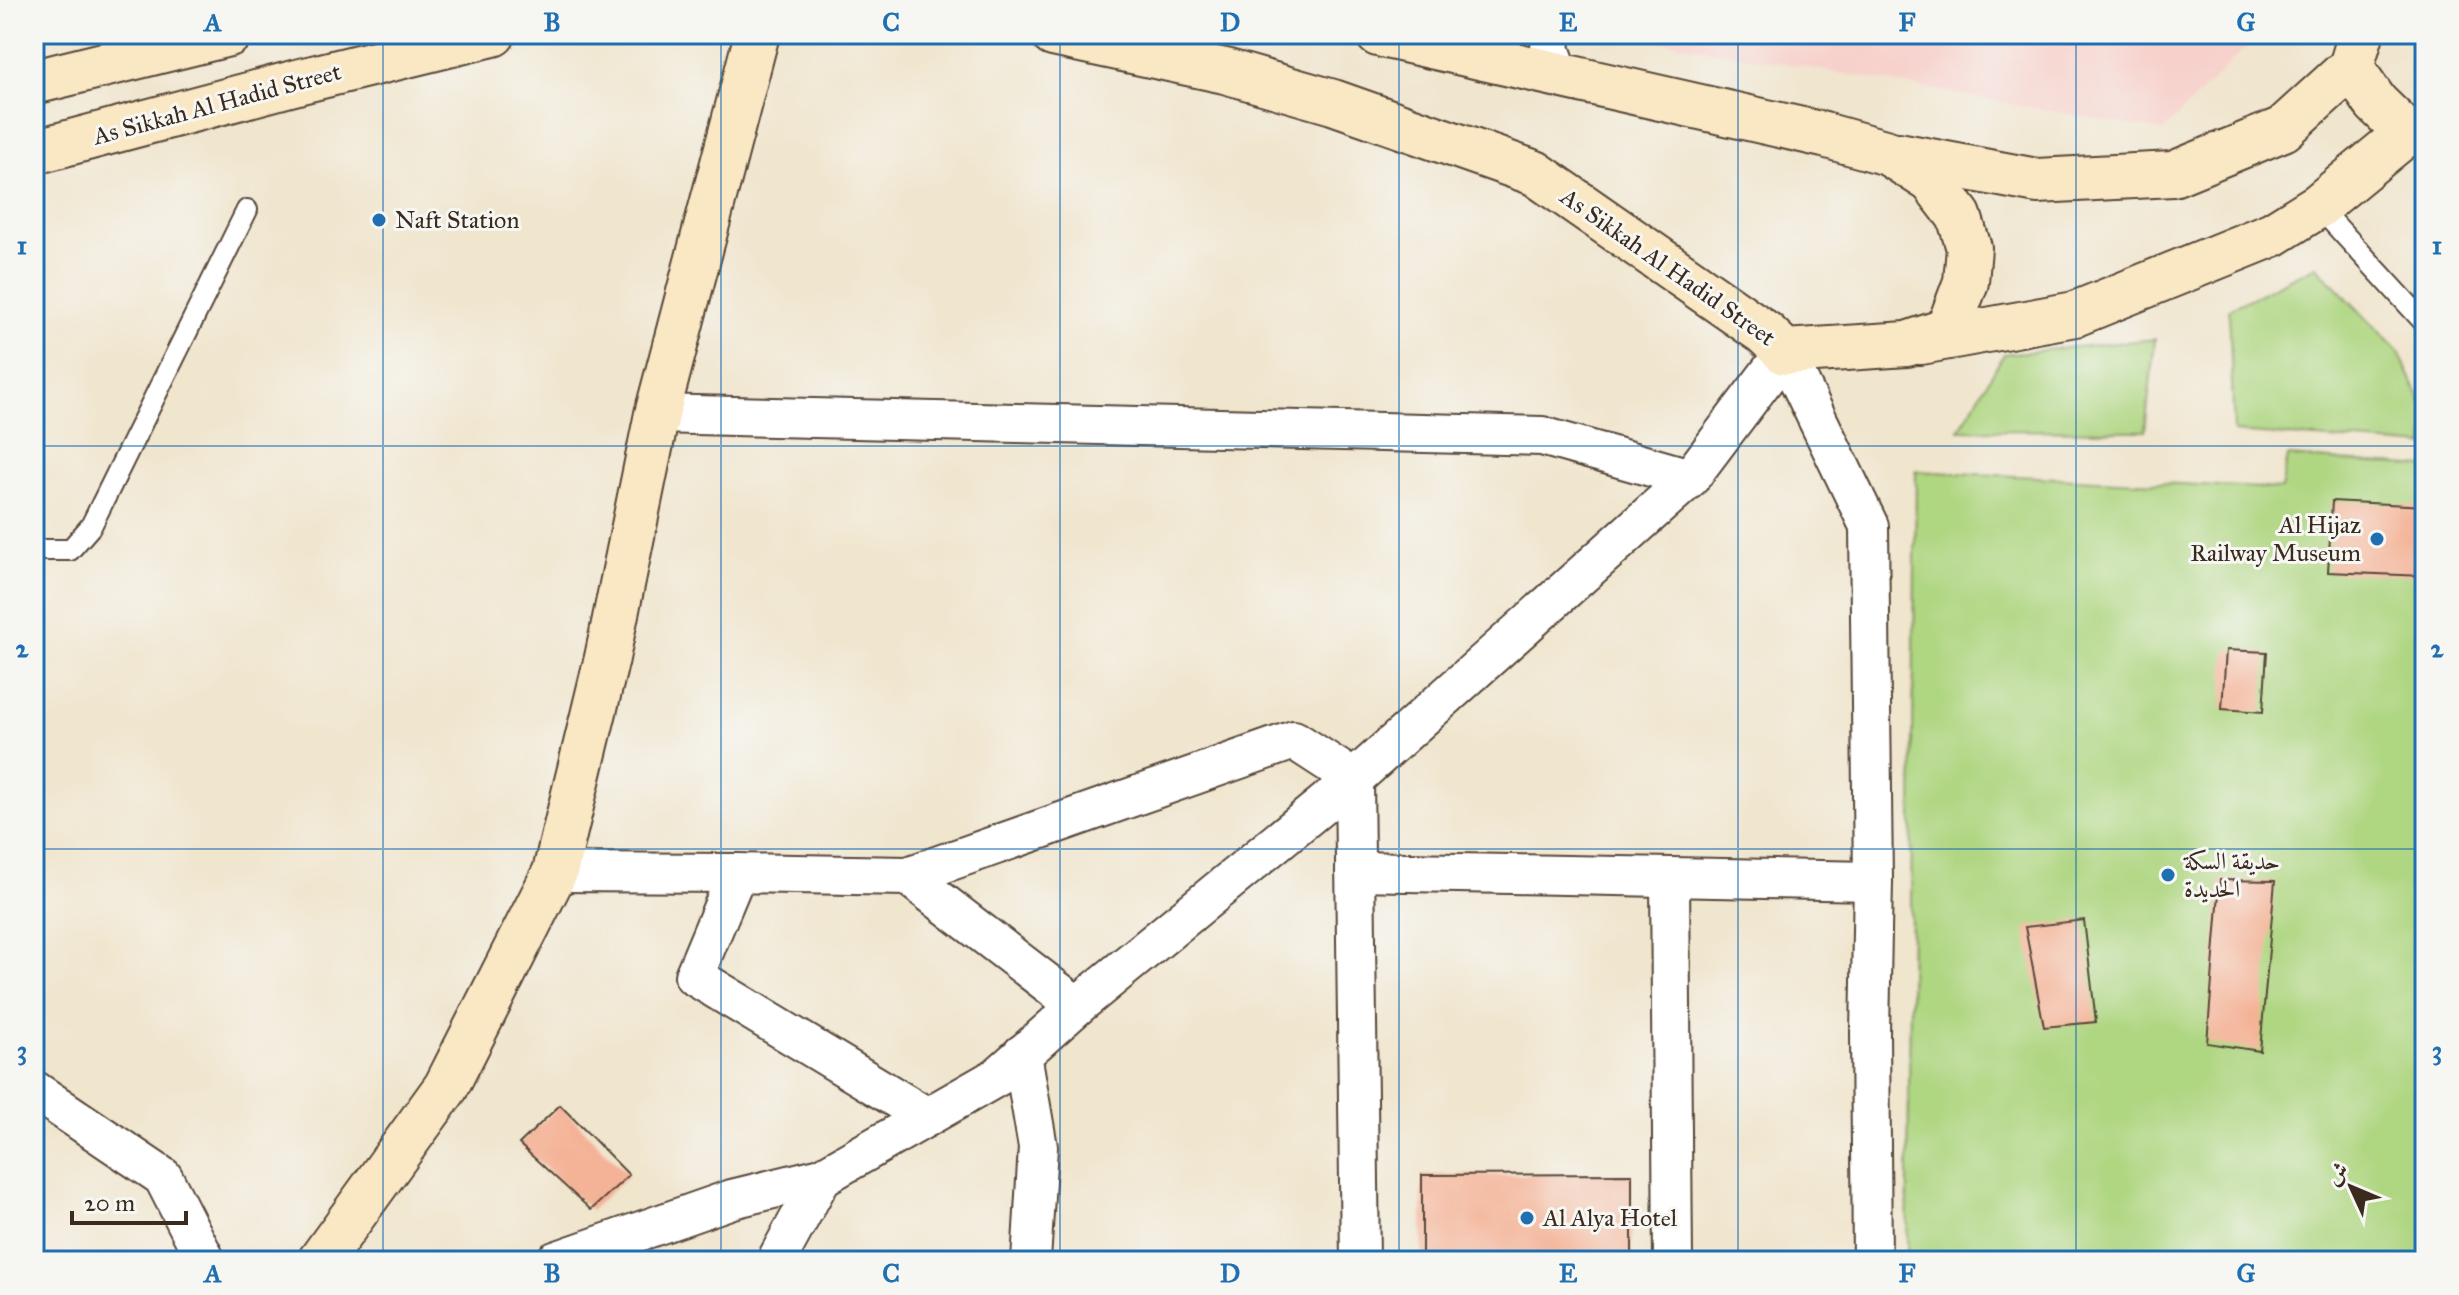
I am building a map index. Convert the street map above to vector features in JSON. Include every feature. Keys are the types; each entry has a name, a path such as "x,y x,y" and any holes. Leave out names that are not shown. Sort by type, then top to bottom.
{"main road":[{"path":"34,82 229,34"},
{"name":"As Sikkah Al Hadid Street","path":"34,152 493,34"},
{"path":"320,1261 446,1087 555,872 607,658 657,414 757,34"},
{"name":"As Sikkah Al Hadid Street","path":"1053,34 1225,71 1333,102 1535,173 1765,333 1785,352 1907,344 1948,330 1966,282 1969,248 1959,216 1932,181 1888,153 1556,54 1378,34"},
{"path":"1907,344 2075,314 2273,234 2318,206 2416,133 2376,103 2359,43"},
{"path":"1888,153 2037,181 2173,174 2283,129 2359,43"}],"street":[{"path":"555,1261 732,1199 822,1177 997,1077 1077,1006 1354,779 1690,478 1785,352 1869,526 1873,881 1870,1033 1872,1261"},
{"path":"657,414 1542,436 1690,478"},
{"path":"555,872 908,876 1294,740 1354,779"},
{"path":"1354,779 1360,1261"},
{"path":"1355,871 1873,881"},
{"path":"737,873 694,976 927,1117"},
{"path":"908,876 1077,1006"},
{"path":"1670,877 1673,1261"},
{"path":"1022,1054 1038,1147 1031,1261"},
{"path":"34,1090 163,1177 206,1261"},
{"path":"776,1261 822,1177"}],"lane":[{"path":"2318,206 2425,323"},
{"path":"34,547 38,550 70,550 91,526 247,210"}],"shaded area":[{"path":"1620,34 2259,34 2163,131"}],"green space":[{"path":"2316,266 2399,352 2425,410 2425,446 2234,432 2229,309"},
{"path":"2155,339 2145,431 1959,430 2004,354"},
{"name":"حديقة السكة الحديدة","path":"2288,457 2425,467 2425,1261 1907,1261 1916,471 2281,489"}],"building":[{"name":"Al Hijaz Railway Museum","path":"2332,501 2425,506 2425,576 2328,572"},
{"path":"2226,650 2267,652 2263,712 2222,709"},
{"path":"2220,880 2275,881 2260,1051 2207,1043"},
{"path":"2084,920 2096,1022 2044,1027 2025,927"},
{"path":"560,1105 629,1175 591,1210 519,1144"},
{"name":"Al Alya Hotel","path":"1632,1174 1632,1261 1422,1261 1422,1175"}],"place":[{"name":"Naft Station","path":"379,220"},
{"name":"Al Hijaz Railway Museum","path":"2377,539"},
{"name":"حديقة السكة الحديدة","path":"2168,875"},
{"name":"Al Alya Hotel","path":"1527,1218"}]}
